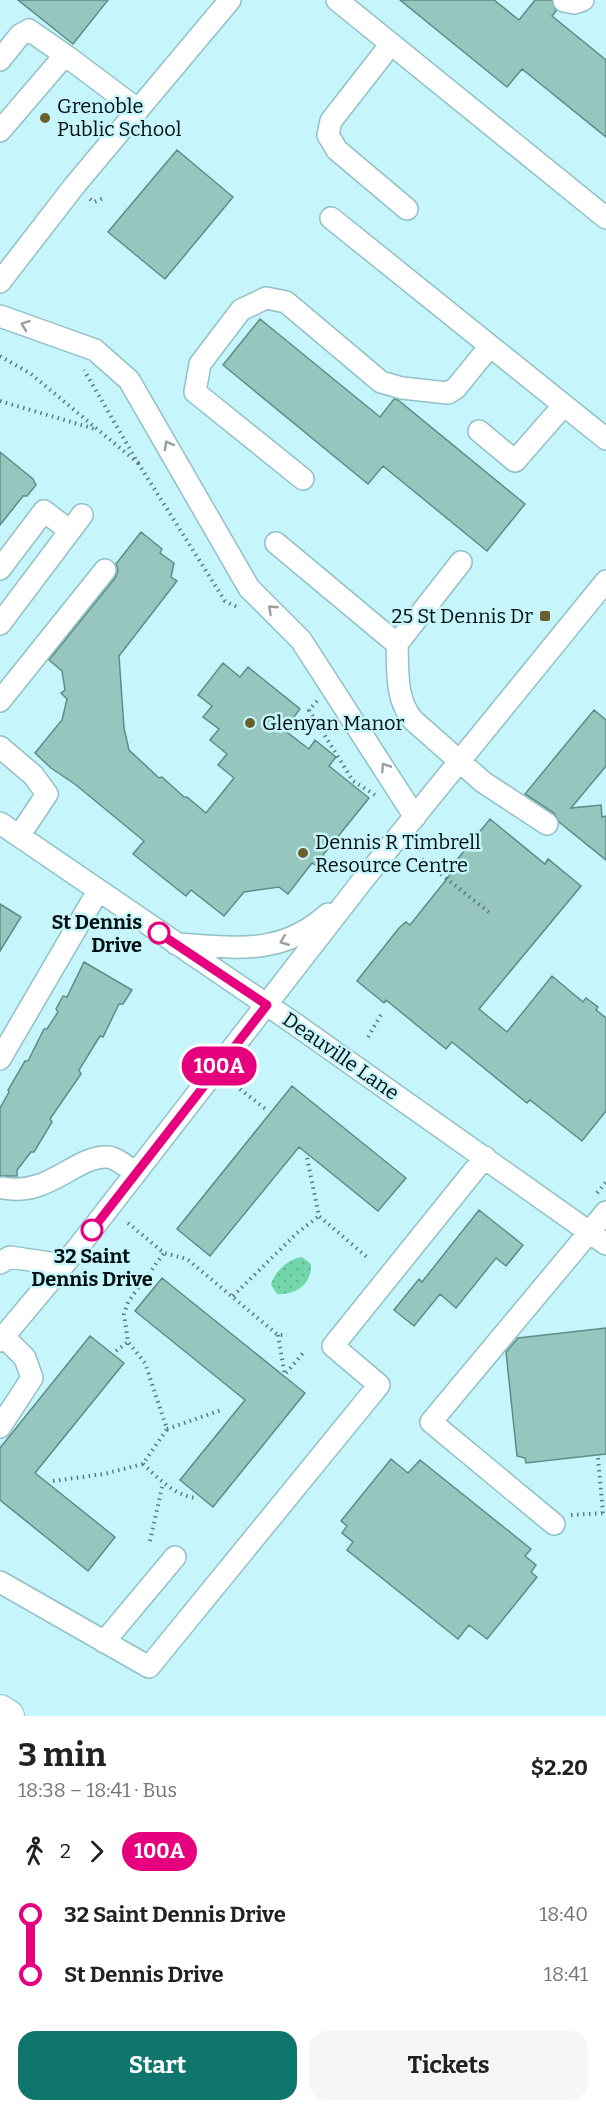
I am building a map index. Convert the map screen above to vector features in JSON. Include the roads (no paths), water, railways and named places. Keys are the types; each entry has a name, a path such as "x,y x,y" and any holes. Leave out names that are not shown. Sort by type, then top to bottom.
{"highway":[{"path":"0,1711 8,1716"}],"street":[{"path":"0,282 137,109 230,0"},
{"path":"337,0 606,218"},
{"path":"564,1 574,3 583,0"},
{"path":"0,60 20,35 29,30 137,109"},
{"path":"391,44 331,121 328,135 337,150 407,209"},
{"path":"0,130 65,55"},
{"path":"331,218 606,439"},
{"path":"303,478 195,392 200,364 241,310 266,298 286,302 381,382 423,392 448,393 456,388 490,346"},
{"path":"0,316 95,350 129,380 249,588 301,640 415,817"},
{"path":"479,431 515,461 564,405"},
{"path":"0,568 44,511 76,523 0,624"},
{"path":"276,543 397,644"},
{"path":"460,562 397,644 398,684 408,715 483,782 547,824"},
{"path":"0,700 105,570"},
{"path":"0,1427 32,1378 25,1358 2,1339 136,1173 363,880 606,581"},
{"path":"0,747 33,775 47,794 19,836"},
{"name":"Deauville Lane","path":"0,823 267,1005 598,1238"},
{"path":"175,944 250,948 284,942 326,916 363,880"},
{"path":"0,1059 98,891"},
{"path":"3,1188 15,1190 42,1185 97,1158 110,1157 136,1173"},
{"path":"0,1582 149,1667 379,1385 333,1346 485,1157"},
{"path":"554,1524 430,1422 598,1238 606,1212"},
{"path":"0,1263 10,1257 63,1265"},
{"path":"104,1642 175,1557"}],"place":[{"name":"Grenoble Public School","path":"45,118"},
{"name":"25 St Dennis Dr","path":"545,616"},
{"name":"Glenyan Manor","path":"250,723"},
{"name":"Dennis R Timbrell Resource Centre","path":"303,853"},
{"name":"St Dennis Drive","path":"159,933"},
{"name":"32 Saint Dennis Drive","path":"92,1230"}]}
